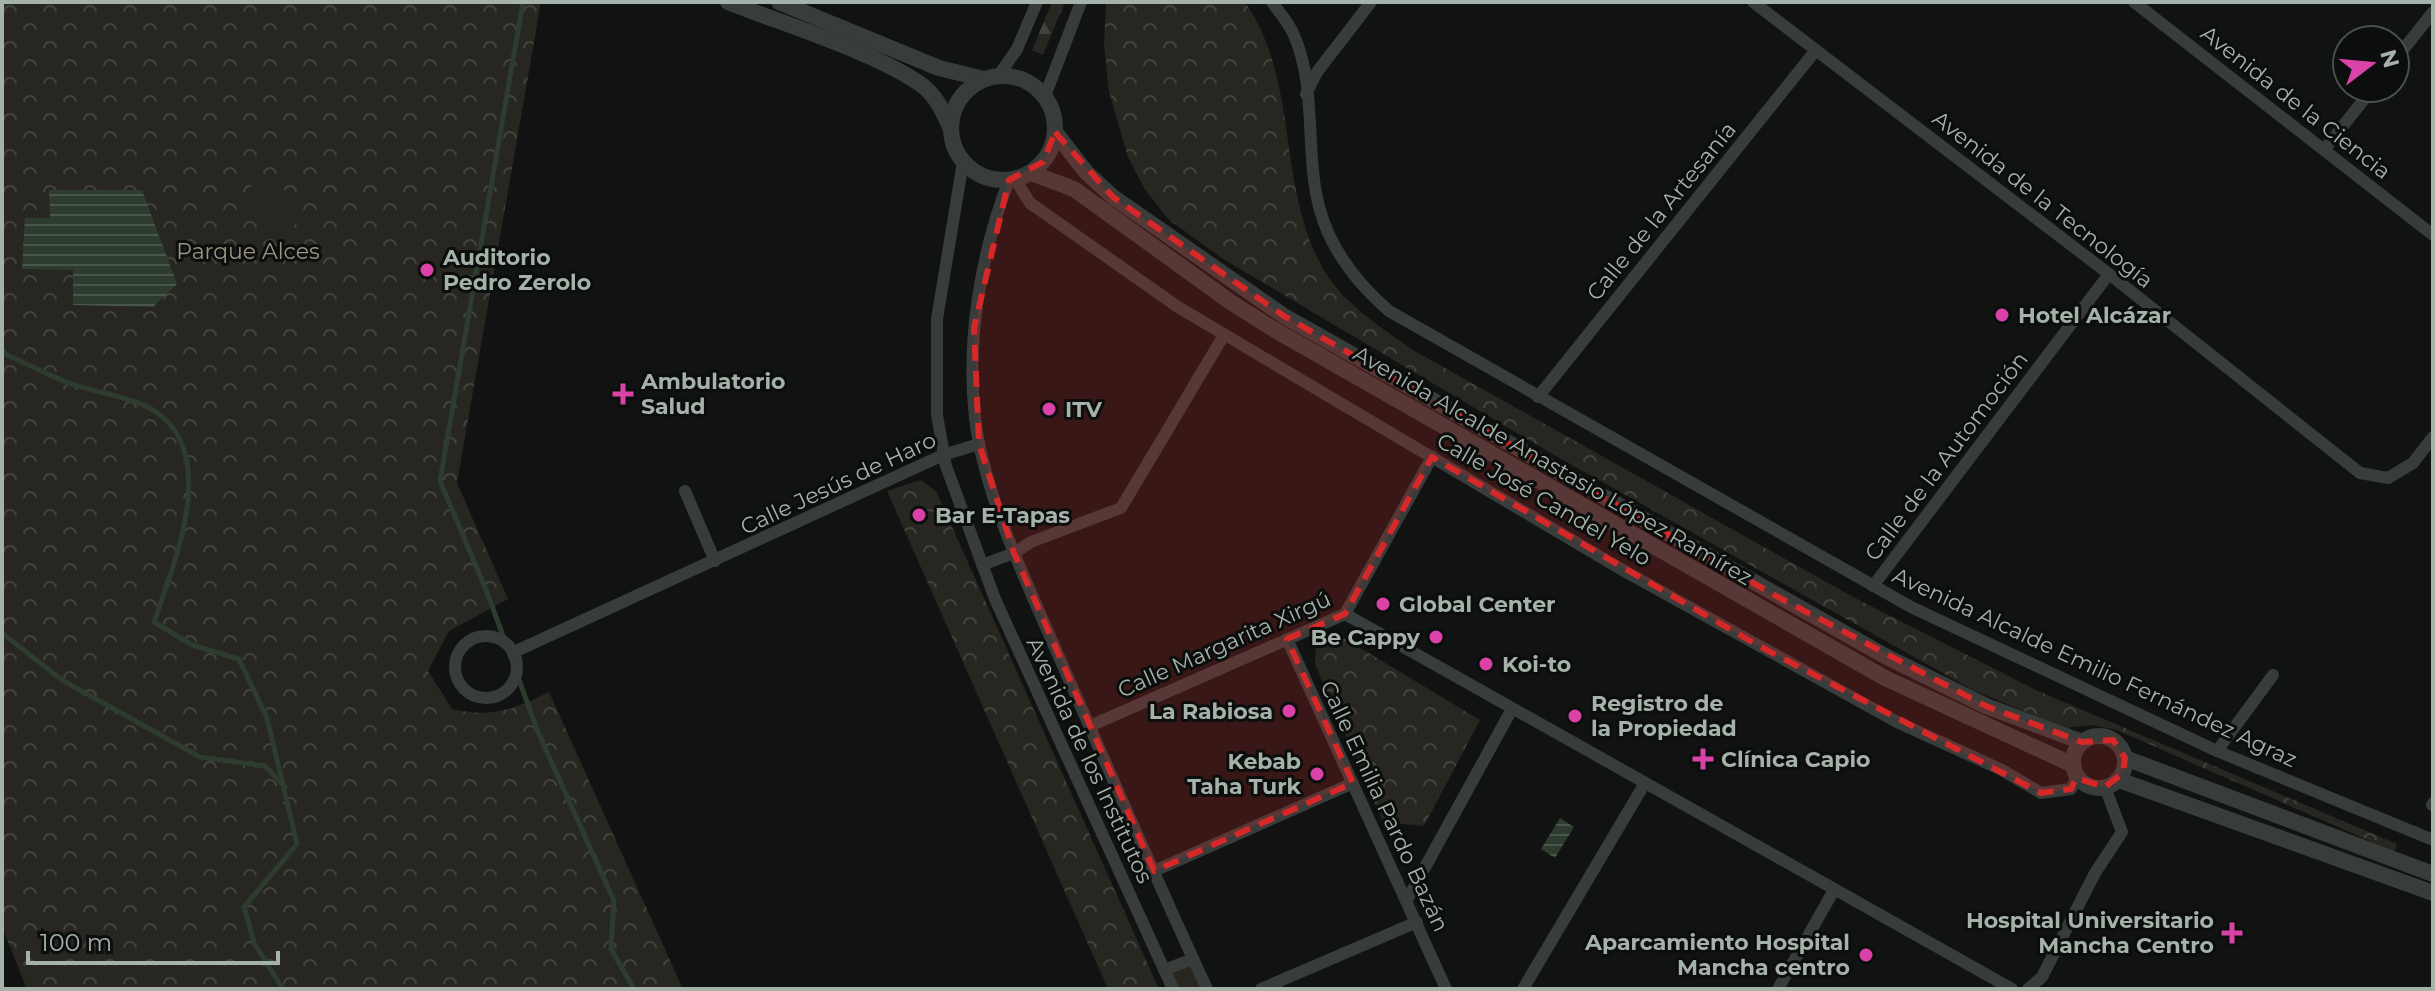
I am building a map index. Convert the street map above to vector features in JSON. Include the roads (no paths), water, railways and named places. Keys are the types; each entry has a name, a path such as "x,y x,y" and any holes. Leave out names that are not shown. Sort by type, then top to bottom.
{"street":[{"path":"728,2 874,60 923,86 939,102 951,130 954,147 963,162 984,177 1018,177 1047,155 1055,132 1054,113 1045,96 1017,77 992,77 939,68 779,2"},
{"path":"951,130 959,99 992,77 1017,49 1037,2"},
{"path":"1045,96 1081,2"},
{"name":"Avenida Alcalde Emilio Fernández Agraz","path":"1272,2 1292,33 1302,61 1319,210 1332,242 1350,269 1389,311 1873,586 2217,751 2433,840"},
{"path":"1306,94 1317,72 1371,2"},
{"name":"Avenida de la Tecnología","path":"1753,2 2109,274 2360,473 2388,478 2413,463 2433,437"},
{"name":"Avenida de la Ciencia","path":"2134,2 2433,235"},
{"path":"2411,40 2433,12"},
{"name":"Calle de la Artesanía","path":"1538,397 1816,50"},
{"path":"2324,150 2360,104"},
{"name":"Avenida Alcalde Anastasio López Ramírez","path":"1055,132 1086,172 1113,197 1284,316 1885,656 1986,706 2082,742"},
{"name":"Avenida de los Institutos","path":"963,162 937,319 937,415 943,455 982,565 1173,989"},
{"name":"Avenida Alcalde Anastasio López Ramírez","path":"1018,177 1074,189 1232,303 1275,330 1752,605 1885,678 2075,770"},
{"name":"Avenida de los Institutos","path":"1018,177 989,243 974,328 974,415 979,444 1014,553 1207,989"},
{"name":"Calle José Candel Yelo","path":"1018,177 1030,203 1178,307 1626,572 1897,722 2002,770 2041,793 2071,789 2075,770"},
{"name":"Calle de la Automoción","path":"1873,586 2109,274"},
{"path":"982,565 1014,553 1031,542 1121,508 1224,335"},
{"name":"Calle Jesús de Haro","path":"514,652 943,455 979,444"},
{"name":"Calle Margarita Xirgú","path":"1090,726 1345,614 1432,457"},
{"path":"685,491 715,561"},
{"path":"1345,614 2012,989"},
{"path":"475,636 498,637 514,652 517,674 505,693 484,699 464,691 453,671 458,649 475,636"},
{"name":"Calle Emilia Pardo Bazán","path":"1287,639 1446,989"},
{"path":"2217,751 2273,675"},
{"path":"1407,900 1512,709"},
{"path":"2433,874 2125,758 2113,740 2103,736 2082,742 2074,752 2075,770 2089,786 2112,784 2433,893"},
{"path":"2028,989 2042,977 2095,873 2122,832 2112,784 2125,758"},
{"path":"1154,871 1353,783"},
{"path":"1523,989 1645,783"},
{"path":"1778,989 1834,890"},
{"path":"1261,989 1417,922"},
{"path":"1164,970 1193,959"}],"waterway":[{"path":"523,2 440,481 487,592 538,732 614,901 611,949 634,989"},
{"path":"2,349 7,355 69,383 125,398 156,412 175,431 186,455 189,482 186,511 172,571 154,622 192,645 239,659 267,718 297,844 244,907 254,943 283,989"},
{"path":"2,633 62,680 200,757 265,766 285,787"}],"place":[{"name":"Auditorio Pedro Zerolo","path":"427,270"},
{"name":"Hotel Alcázar","path":"2002,315"},
{"name":"Ambulatorio Salud","path":"623,394"},
{"name":"ITV","path":"1049,409"},
{"name":"Bar E-Tapas","path":"919,515"},
{"name":"Global Center","path":"1383,604"},
{"name":"Be Cappy","path":"1436,637"},
{"name":"Koi-to","path":"1486,664"},
{"name":"La Rabiosa","path":"1289,711"},
{"name":"Registro de la Propiedad","path":"1575,716"},
{"name":"Clínica Capio","path":"1703,759"},
{"name":"Kebab Taha Turk","path":"1317,774"},
{"name":"Hospital Universitario Mancha Centro","path":"2232,933"},
{"name":"Aparcamiento Hospital Mancha centro","path":"1866,955"}],"park label":[{"name":"Parque Alces","path":"248,251"}]}
